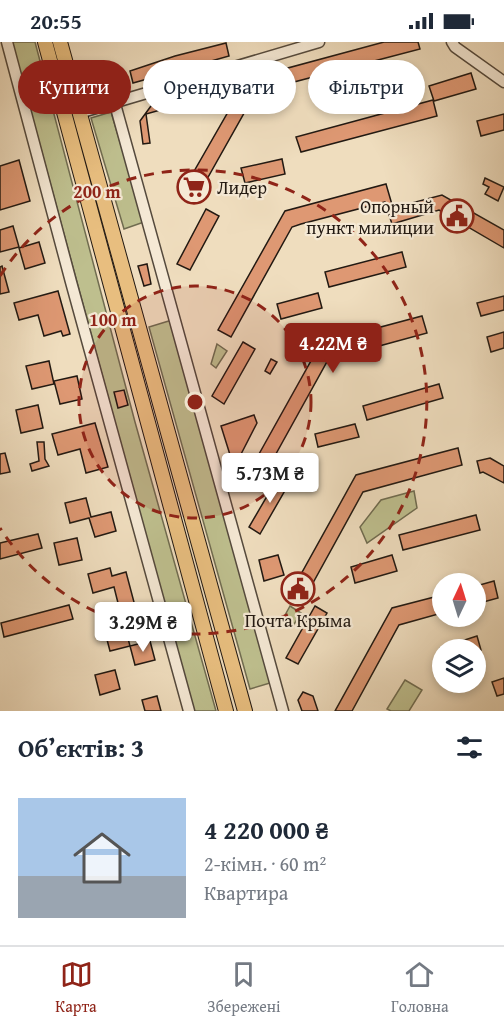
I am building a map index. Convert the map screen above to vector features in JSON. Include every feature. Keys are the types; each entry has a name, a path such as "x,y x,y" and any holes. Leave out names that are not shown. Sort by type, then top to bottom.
{"main road":[{"path":"45,42 226,711"},
{"path":"60,42 65,60"},
{"path":"79,114 245,711"}],"street":[{"path":"8,42 189,711"},
{"path":"131,99 319,42"},
{"path":"452,42 455,47 504,82"},
{"path":"118,114 284,711"}],"green space":[{"path":"12,42 35,42 40,60 18,60 18,64"},
{"path":"31,114 54,114 135,422 216,711 193,711"},
{"path":"112,114 144,222 124,229 91,118"},
{"path":"172,320 270,683 250,689 149,327"},
{"path":"217,344 227,351 216,368 211,364"},
{"path":"414,491 417,508 367,543 360,527 381,500"},
{"path":"290,606 301,613 293,626 284,617"},
{"path":"405,680 422,690 409,711 387,709"}],"building":[{"path":"384,42 418,42 420,49 378,60 317,60"},
{"path":"226,43 229,56 215,60 163,60"},
{"path":"308,63 308,78 296,82 296,66"},
{"path":"143,67 143,80 133,83 131,71"},
{"path":"471,73 476,89 434,101 429,86"},
{"path":"433,100 437,116 301,152 296,137 381,114 425,114 425,102"},
{"path":"146,114 150,143 143,144 140,121"},
{"path":"227,114 244,114 198,195 185,187"},
{"path":"504,114 504,130 481,136 477,121"},
{"path":"282,159 285,174 245,183 241,168"},
{"path":"19,160 30,201 0,210 0,166"},
{"path":"485,178 504,187 498,201 485,194 489,187 483,184"},
{"path":"386,184 393,208 442,195 504,230 504,248 439,210 392,224 385,202 301,224 292,227 231,337 218,330 285,211"},
{"path":"206,209 219,216 190,270 177,264"},
{"path":"13,226 19,247 0,252 0,230"},
{"path":"39,242 45,263 25,269 19,248"},
{"path":"402,252 406,267 329,287 325,272"},
{"path":"147,264 151,284 144,286 138,266"},
{"path":"2,266 9,292 0,294 0,267"},
{"path":"58,291 70,334 63,336 61,331 44,336 38,315 19,320 14,303"},
{"path":"318,293 322,308 281,319 277,304"},
{"path":"504,296 504,310 481,316 477,303"},
{"path":"422,316 427,333 328,360 267,470 254,463 321,343"},
{"path":"504,332 504,348 491,352 487,337"},
{"path":"243,342 255,349 224,404 212,396"},
{"path":"271,359 277,362 270,374 265,371"},
{"path":"49,361 54,384 32,389 26,366"},
{"path":"77,376 82,399 60,404 54,381"},
{"path":"439,384 443,398 367,420 363,406"},
{"path":"124,390 128,405 118,408 114,392"},
{"path":"38,405 43,428 21,433 16,410"},
{"path":"254,415 257,423 237,462 231,458 221,426"},
{"path":"95,423 108,467 86,473 80,449 58,455 52,434"},
{"path":"355,424 359,437 318,447 315,434"},
{"path":"37,442 44,442 45,459 49,466 32,471 30,464 39,461"},
{"path":"458,448 462,465 363,492 303,601 290,594 356,475"},
{"path":"5,453 10,472 0,474 0,454"},
{"path":"490,458 504,466 504,483 483,472 480,473 477,461"},
{"path":"280,474 291,480 260,534 249,527"},
{"path":"86,498 91,517 111,512 116,531 95,537 89,518 70,523 65,503"},
{"path":"476,515 480,530 403,550 399,535"},
{"path":"38,534 42,548 0,559 0,543"},
{"path":"77,538 82,560 59,565 54,543"},
{"path":"278,555 284,575 264,581 259,560"},
{"path":"392,555 397,571 355,583 351,567"},
{"path":"110,568 112,576 126,572 135,606 120,611 114,587 93,593 88,574"},
{"path":"494,581 498,598 486,601 486,583"},
{"path":"432,598 432,616 399,625 352,711 335,711 392,608"},
{"path":"69,605 73,619 4,637 1,623"},
{"path":"315,606 327,613 298,664 286,658"},
{"path":"125,627 130,646 110,651 105,632"},
{"path":"150,641 155,660 135,665 130,646"},
{"path":"115,670 120,689 100,695 95,675"},
{"path":"504,678 504,694 497,696 492,682"},
{"path":"303,692 313,696 318,711 302,711 298,700"},
{"path":"157,696 161,711 145,711 142,700"}],"place":[{"name":"Лидер","path":"194,187"},
{"name":"Опорный пункт милиции","path":"457,216"},
{"name":"Почта Крыма","path":"298,589"}]}
